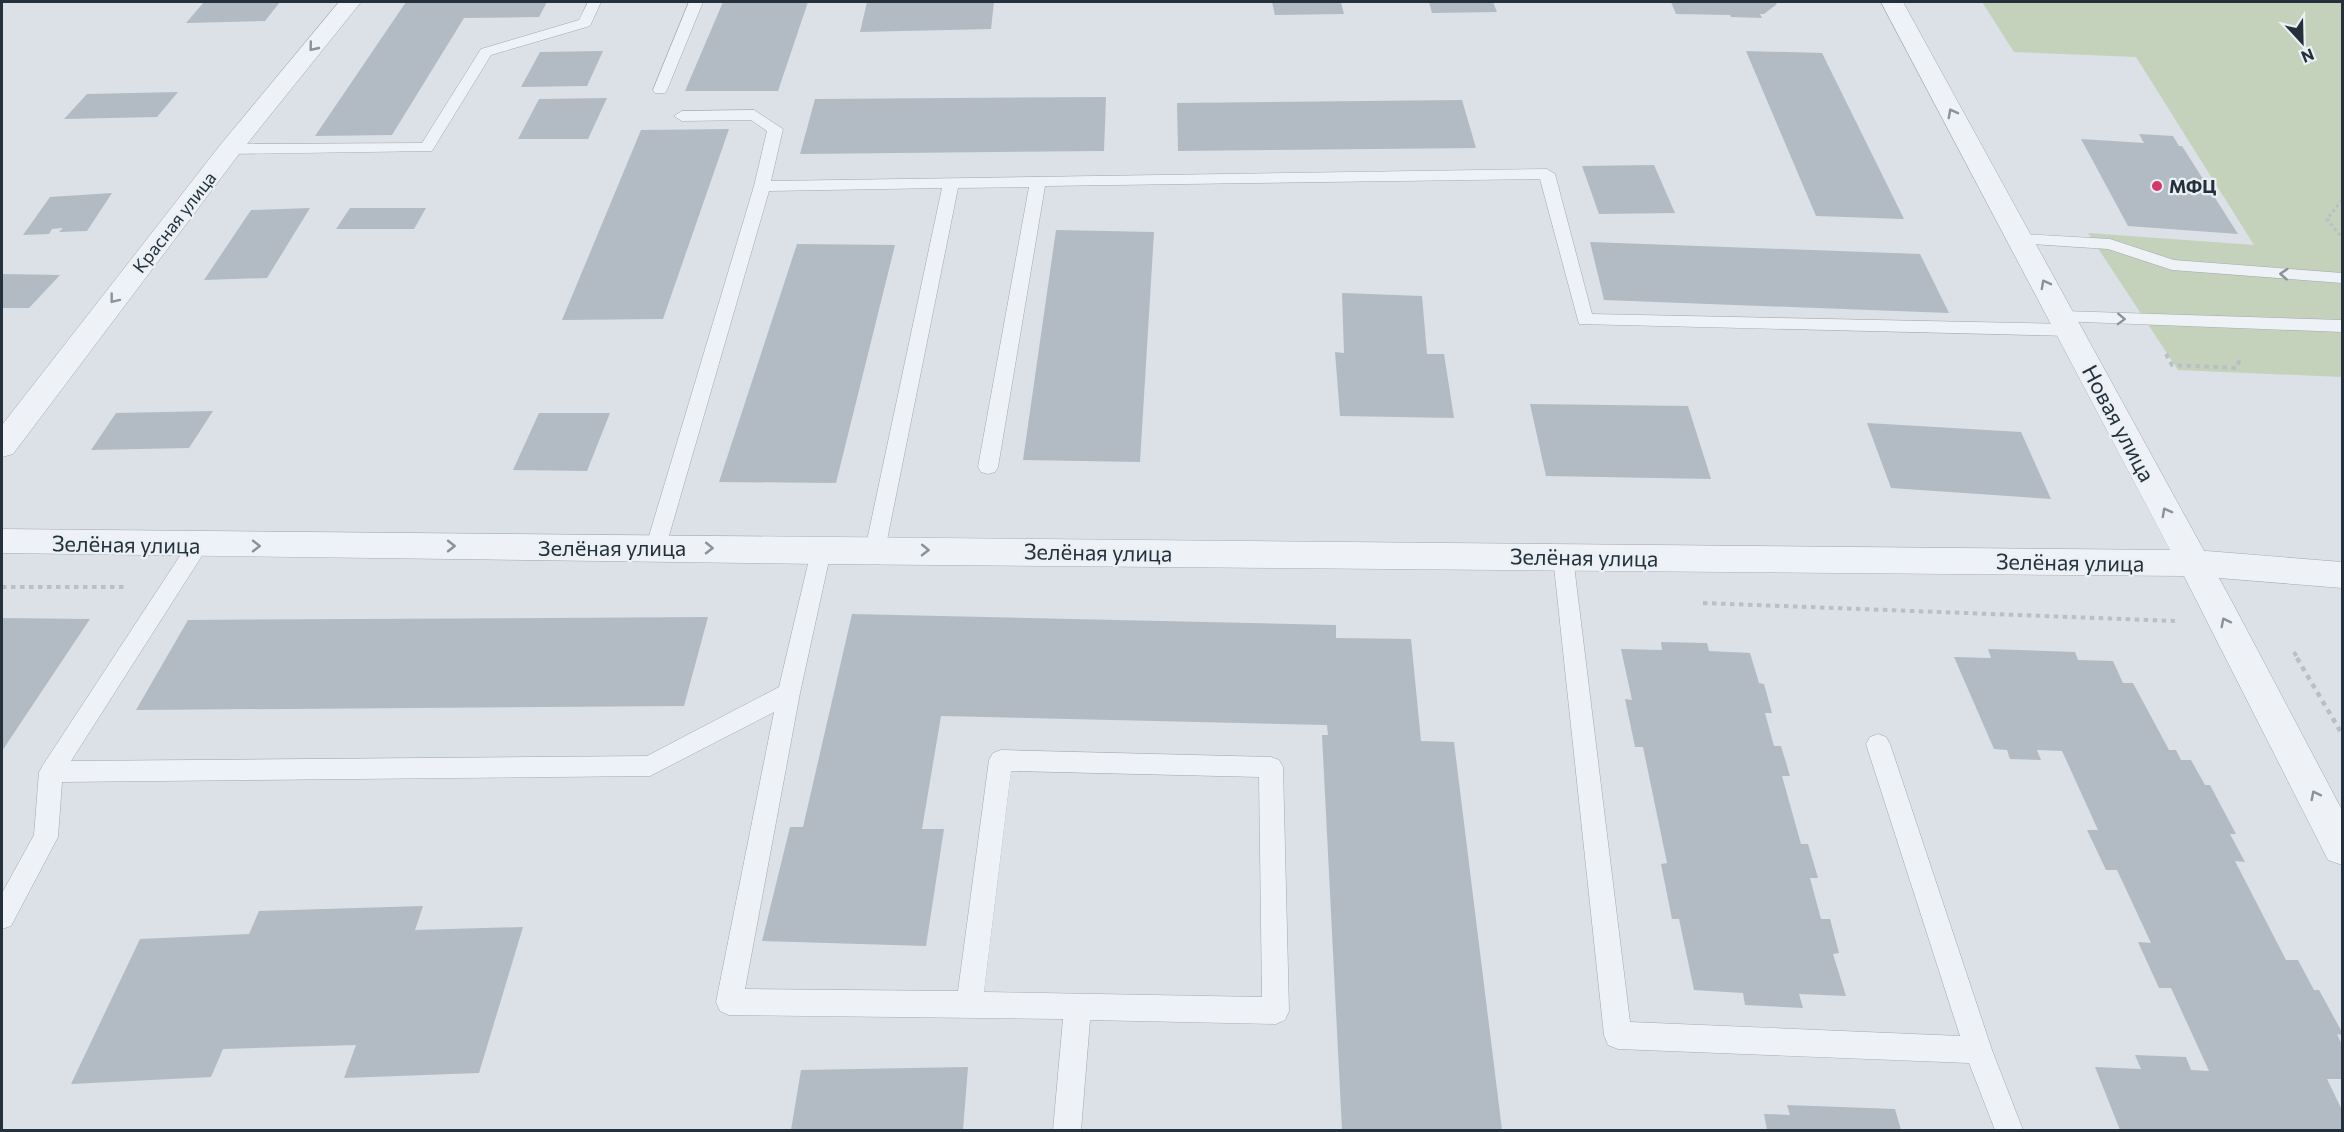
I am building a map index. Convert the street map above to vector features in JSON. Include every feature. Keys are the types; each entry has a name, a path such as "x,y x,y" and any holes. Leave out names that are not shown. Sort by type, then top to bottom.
{"street":[{"name":"Красная улица","path":"2,446 231,148 350,2"},
{"name":"Новая улица","path":"1892,2 2021,239 2343,847"},
{"name":"Зелёная улица","path":"2,541 198,545 656,546 821,550 2194,564 2343,575"}],"lane":[{"path":"231,148 427,148 486,52 585,23 594,2"},
{"path":"660,90 696,2"},
{"path":"656,546 762,186 775,129 754,115 682,116"},
{"path":"762,186 1547,174 1585,320 2343,326"},
{"path":"988,467 1038,183"},
{"path":"875,550 951,184"},
{"path":"2021,239 2110,244 2172,265 2343,278"},
{"path":"2,917 46,837 51,771 198,545"},
{"path":"821,550 789,693 729,1002 969,1006 1078,1006 1276,1011 1271,767 1001,760 969,1006"},
{"path":"1563,557 1618,1035 1978,1050"},
{"path":"51,771 650,766 789,693"},
{"path":"1878,744 1978,1050 2009,1131"},
{"path":"1067,1131 1078,1006"}],"path":[{"path":"2343,200 2327,219 2343,238"}],"green space":[{"path":"1982,2 2342,2 2342,377 2178,370 2088,233 2254,245 2136,57 2014,52"}],"building":[{"path":"204,2 280,2 265,21 186,23"},
{"path":"406,2 547,2 539,17 464,18 392,135 315,136"},
{"path":"723,2 808,2 778,91 685,91"},
{"path":"867,2 994,2 991,29 860,32"},
{"path":"1272,2 1341,2 1344,14 1275,15"},
{"path":"1429,2 1493,2 1497,12 1432,13"},
{"path":"1671,2 1775,2 1777,4 1764,14 1760,14 1762,18 1676,14"},
{"path":"603,51 587,86 521,87 540,52"},
{"path":"1746,51 1822,53 1904,219 1816,216"},
{"path":"178,92 157,117 64,119 87,94"},
{"path":"1106,97 1104,151 800,154 815,99"},
{"path":"607,98 588,139 518,139 539,99"},
{"path":"1462,100 1476,148 1178,151 1177,103"},
{"path":"729,129 663,319 562,320 641,130"},
{"name":"МФЦ","path":"2139,134 2173,136 2179,146 2182,146 2238,234 2128,226 2081,139 2144,143"},
{"path":"1654,165 1675,213 1599,214 1582,166"},
{"path":"112,193 87,231 59,232 63,228 52,229 49,234 23,235 50,197"},
{"path":"310,208 267,278 204,280 251,210"},
{"path":"350,208 426,208 414,229 336,229"},
{"path":"1056,230 1154,232 1140,462 1023,460"},
{"path":"1590,242 1920,254 1949,313 1604,300"},
{"path":"797,244 895,245 836,483 719,482"},
{"path":"2,274 60,275 29,308 2,308"},
{"path":"1342,293 1422,296 1427,354 1444,354 1454,418 1340,416 1335,352 1344,353"},
{"path":"1530,404 1688,406 1711,479 1546,476"},
{"path":"213,411 189,448 91,450 116,413"},
{"path":"539,413 610,413 587,471 513,470"},
{"path":"1867,423 2021,432 2051,499 1891,488"},
{"path":"852,614 1336,625 1336,638 1411,639 1421,741 1454,742 1502,1130 1342,1130 1322,735 1328,735 1327,725 941,716 922,829 944,829 926,946 762,941 790,827 803,827"},
{"path":"708,617 684,706 136,710 188,620"},
{"path":"2,618 90,619 2,751"},
{"path":"1661,642 1707,643 1709,651 1750,653 1759,683 1764,684 1772,713 1765,713 1774,746 1781,746 1790,776 1782,776 1801,844 1808,844 1818,878 1810,878 1821,919 1830,919 1839,953 1833,954 1846,996 1799,994 1803,1008 1745,1005 1743,993 1694,990 1679,919 1672,919 1661,864 1667,863 1643,747 1635,747 1625,699 1632,700 1621,649 1662,650"},
{"path":"1988,649 2075,652 2078,660 2113,661 2123,683 2133,683 2169,750 2176,750 2181,760 2191,760 2205,785 2210,785 2236,834 2230,834 2245,862 2235,861 2286,960 2298,960 2314,990 2319,990 2342,1032 2342,1035 2337,1034 2342,1045 2342,1079 2327,1079 2342,1110 2342,1130 2120,1130 2095,1067 2141,1069 2135,1055 2186,1057 2191,1070 2209,1071 2171,988 2159,988 2138,942 2151,943 2117,870 2106,870 2087,830 2098,830 2062,751 2037,750 2041,760 2010,759 2007,750 1994,749 1954,657 1991,658"},
{"path":"423,906 415,930 523,927 479,1073 344,1078 356,1045 223,1049 211,1077 71,1084 140,939 249,934 259,911"},
{"path":"968,1067 963,1130 791,1130 801,1070"},
{"path":"1787,1105 1895,1109 1901,1130 1767,1130 1764,1114 1790,1115"}],"place":[{"name":"МФЦ","path":"2157,186"}]}
